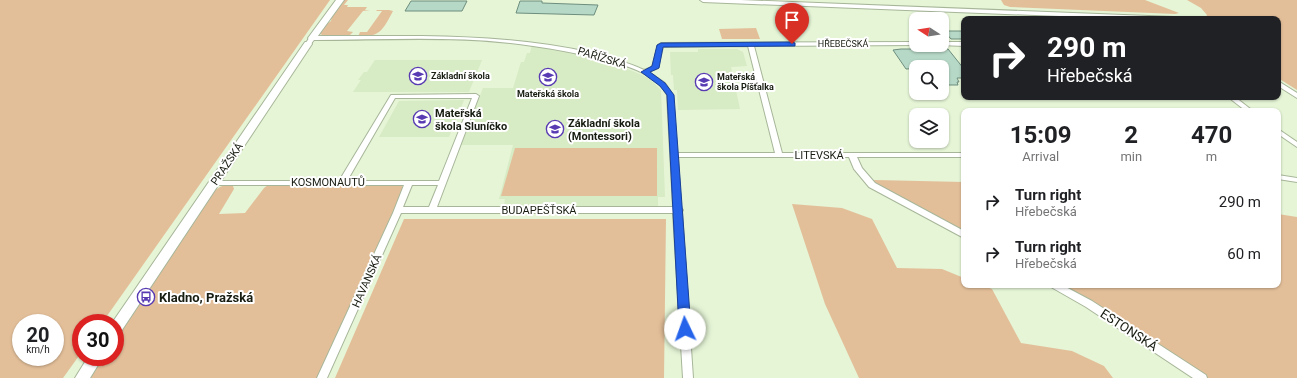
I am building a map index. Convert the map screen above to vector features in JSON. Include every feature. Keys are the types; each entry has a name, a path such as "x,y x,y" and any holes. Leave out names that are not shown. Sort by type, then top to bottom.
{"street":[{"name":"PRAŽSKÁ","path":"124,316 310,41 340,0"},
{"path":"703,0 1081,16"},
{"name":"PAŘÍŽSKÁ","path":"310,41 466,39 535,43 578,50 616,61 645,72 662,84 670,95 688,378"},
{"path":"750,44 779,155"},
{"name":"HŘEBEČSKÁ","path":"645,72 655,68 661,45 909,44"},
{"path":"949,44 961,44"},
{"path":"1281,85 1297,96"},
{"path":"342,182 393,96 476,96 441,183 432,210"},
{"path":"1235,100 1246,108"},
{"path":"1281,133 1297,145"},
{"name":"LITEVSKÁ","path":"674,155 961,155"},
{"path":"852,155 858,169 872,185 961,233"},
{"path":"1281,177 1297,180"},
{"name":"HAVANSKÁ","path":"322,378 399,210 409,182"},
{"name":"KOSMONAUTŮ","path":"214,183 441,183"},
{"name":"BUDAPEŠŤSKÁ","path":"399,210 678,210"},
{"name":"ESTONSKÁ","path":"1060,288 1089,304 1202,378"},
{"path":"82,378 90,366"}],"shaded area":[{"path":"0,0 330,0 108,314 72,314 72,366 63,378 0,378"},
{"path":"342,0 348,0 344,5 348,5 347,7 367,7 365,10 370,10 363,11 347,31 353,32 348,37 327,37 320,34 319,33 323,27 331,21 332,15"},
{"path":"1001,0 1145,0 1179,13 1010,7 1004,5"},
{"path":"1187,0 1297,0 1297,90 1281,80 1281,16 1206,16 1201,8"},
{"path":"377,10 393,11 383,28 376,34 358,37 360,32 367,32 382,11 376,11"},
{"path":"756,28 760,39 722,39 719,29"},
{"path":"532,45 562,49 605,60 650,79 661,90 665,197 658,197 658,206 504,206 505,199 499,199 513,145 461,145 483,88 513,88 521,62 524,62 527,53 530,53"},
{"name":"Mateřská škola Píšťalka","path":"698,49 737,49 743,52 747,66 731,67 740,109 678,110 677,90 674,90 673,75 671,75 670,52 698,52"},
{"name":"Základní škola","path":"375,60 482,60 469,92 353,92 361,80 358,80 364,72 367,72"},
{"name":"Mateřská škola Sluníčko","path":"464,100 449,137 379,137 399,101"},
{"path":"515,148 657,148 657,196 501,196"},
{"path":"870,181 961,182 961,231"},
{"path":"399,184 403,187 403,192 319,378 90,378 98,366 124,366 124,326 213,192 222,186 233,186 234,189 219,214 245,213 268,185"},
{"path":"792,204 842,208 872,219 897,268 942,269 961,277 961,288 992,289 1021,343 1072,351 1104,366 1113,378 859,378 825,304"},
{"path":"1281,214 1297,217 1297,378 1207,378 1065,288 1281,288"},
{"path":"404,219 666,219 664,378 335,378"}],"building":[{"path":"411,1 467,1 462,11 405,11"},
{"path":"520,1 598,5 594,15 516,13"},
{"path":"949,31 961,31 961,39 951,39 949,37"},
{"path":"909,49 909,52 949,52 949,50 961,65 961,78 957,78 959,82 957,82 958,85 949,85 949,60 909,60 909,69 906,69 893,50"}],"place":[{"name":"Základní škola","path":"418,76"},
{"name":"Mateřská škola","path":"548,77"},
{"name":"Mateřská škola Píšťalka","path":"704,82"},
{"name":"Mateřská škola Sluníčko","path":"422,119"},
{"name":"Základní škola (Montessori)","path":"555,129"},
{"name":"Kladno, Pražská","path":"146,297"}],"route":[{"path":"685,329 670,95 662,84 645,72 655,68 661,45 792,44"}]}
